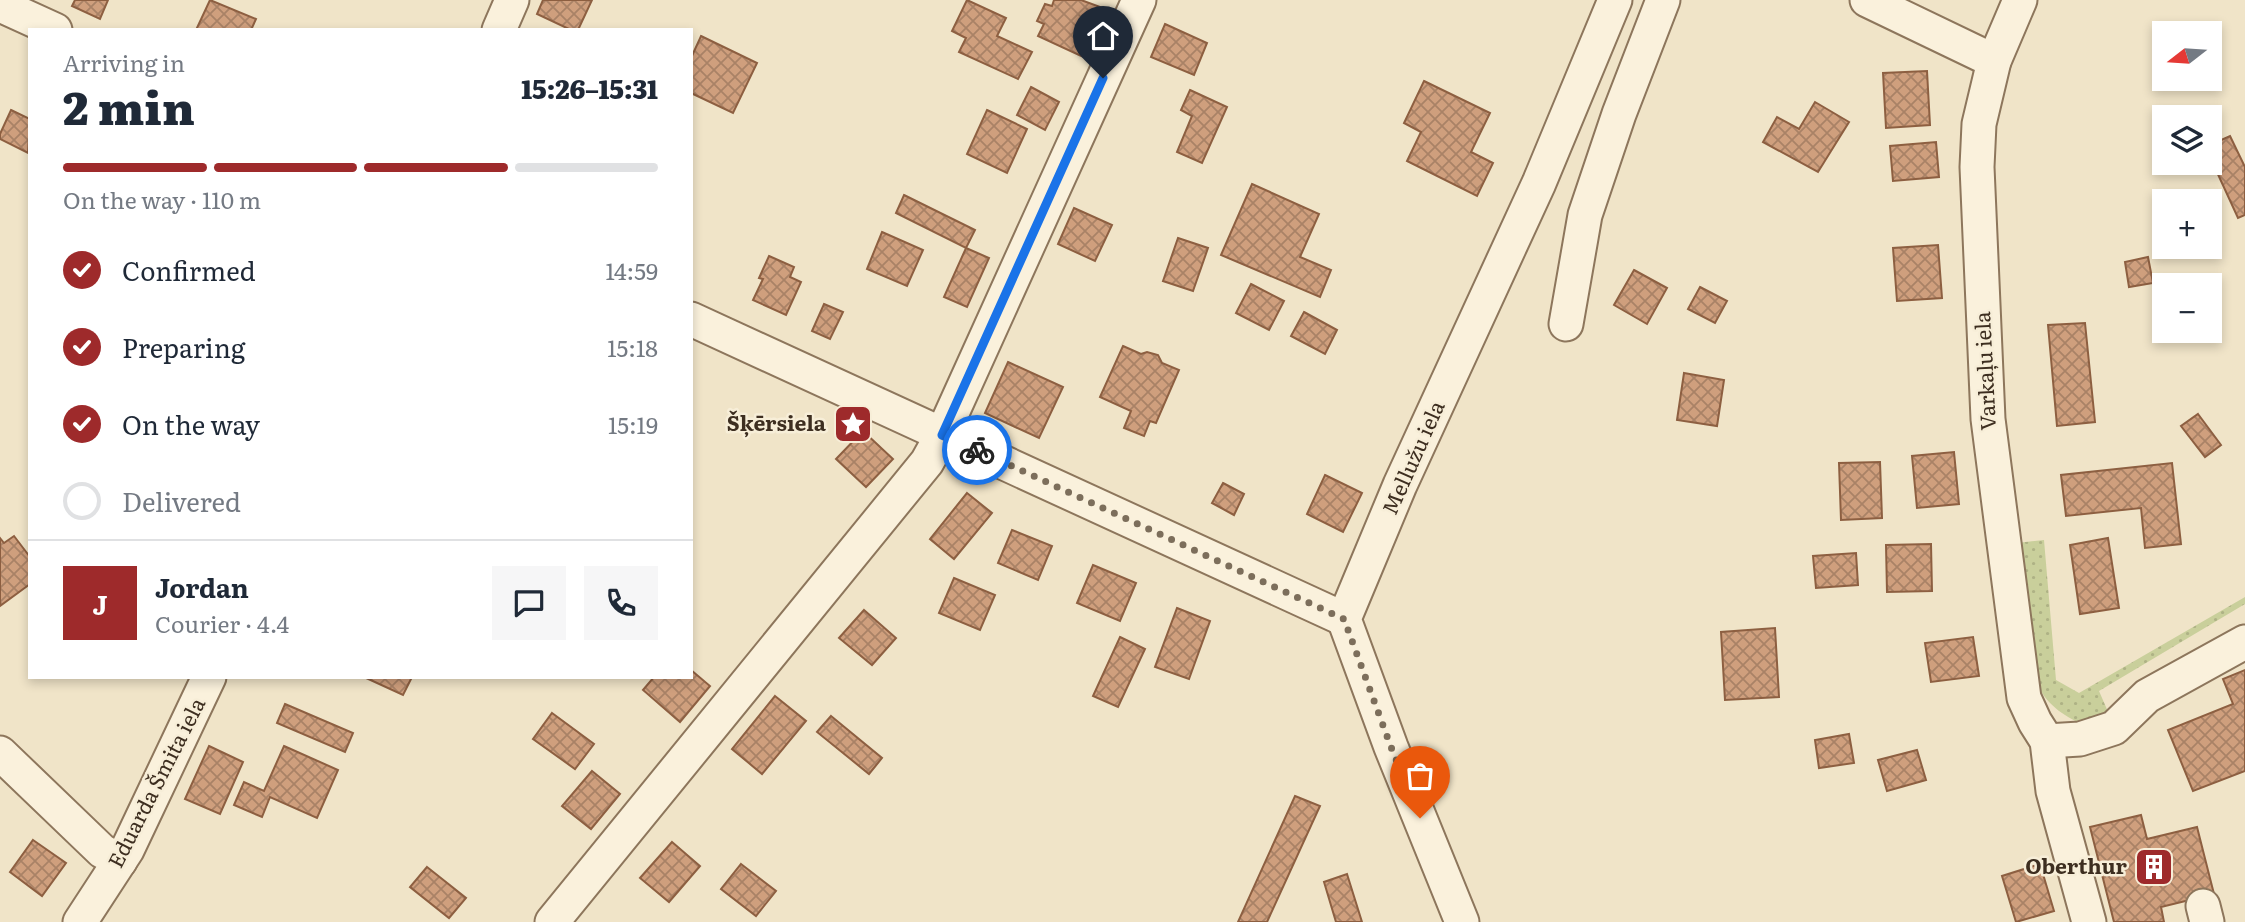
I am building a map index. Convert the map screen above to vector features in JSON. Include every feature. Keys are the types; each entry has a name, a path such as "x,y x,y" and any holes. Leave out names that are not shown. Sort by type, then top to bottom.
{"street":[{"path":"500,28 512,0"},
{"path":"552,922 920,472 942,435 1139,0"},
{"name":"Mellužu iela","path":"1344,619 1400,485 1539,183 1615,0"},
{"path":"1566,324 1585,215 1619,114 1663,0"},
{"path":"1867,0 1994,61"},
{"name":"Varkaļu iela","path":"2020,0 1994,61 1979,124 1977,167 1988,419 2024,698 2047,741"},
{"path":"0,5 51,28"},
{"path":"693,320 1344,619 1391,747 1462,922"},
{"path":"2089,922 2053,791 2047,741 2080,739 2114,728 2147,696 2245,642"},
{"name":"Eduarda Šmita iela","path":"80,922 120,861 208,679"},
{"path":"0,753 102,851 120,861"}],"green space":[{"path":"2044,540 2056,680 2079,693 2245,597 2245,604 2099,691 2109,714 2087,726 2058,710 2038,685 2017,543"}],"building":[{"path":"75,0 108,0 100,19 72,6"},
{"path":"210,0 256,19 252,28 197,28"},
{"path":"543,0 592,0 579,28 567,28 537,14"},
{"path":"967,0 1006,18 997,36 1032,52 1018,79 959,52 966,38 952,31"},
{"path":"1054,0 1081,0 1103,8 1081,56 1038,36 1044,24 1037,21 1045,4 1052,6"},
{"path":"1165,24 1207,43 1194,75 1151,57"},
{"path":"701,36 757,63 733,113 693,94 693,54"},
{"path":"1927,71 1930,125 1886,128 1883,73"},
{"path":"1424,81 1490,113 1471,152 1493,163 1477,196 1407,161 1421,132 1404,123"},
{"path":"1031,87 1059,102 1045,130 1017,115"},
{"path":"1190,90 1227,107 1202,163 1177,152 1192,116 1181,110"},
{"path":"1815,102 1849,122 1818,172 1763,142 1777,117 1799,129"},
{"path":"11,110 28,118 28,153 0,139"},
{"path":"987,110 1027,129 1007,173 967,154"},
{"path":"2230,136 2245,167 2245,215 2238,218 2218,175 2222,175 2222,140"},
{"path":"1936,142 1939,177 1893,181 1890,146"},
{"path":"1252,184 1319,214 1300,257 1331,270 1320,297 1221,255"},
{"path":"904,195 975,230 966,248 896,213"},
{"path":"1074,208 1112,225 1095,261 1058,244"},
{"path":"882,232 923,250 907,286 867,269"},
{"path":"1178,238 1208,248 1193,291 1163,281"},
{"path":"1938,245 1942,298 1897,301 1893,248"},
{"path":"966,248 989,258 967,307 944,297"},
{"path":"769,256 794,267 790,277 801,282 786,315 753,300 763,279 759,278"},
{"path":"2148,257 2152,283 2129,287 2125,262"},
{"path":"1634,270 1667,288 1647,324 1614,305"},
{"path":"1251,284 1284,301 1269,330 1236,313"},
{"path":"1700,287 1727,301 1715,323 1688,309"},
{"path":"824,304 843,312 830,339 812,331"},
{"path":"1304,312 1337,330 1325,354 1291,336"},
{"path":"2085,323 2095,422 2057,426 2048,325"},
{"path":"1123,346 1141,354 1147,352 1158,355 1162,363 1179,370 1156,423 1150,421 1144,436 1124,428 1131,411 1100,397"},
{"path":"1008,362 1063,387 1039,438 985,413"},
{"path":"1684,373 1724,380 1717,426 1677,420"},
{"path":"2198,414 2221,445 2205,457 2181,426"},
{"path":"863,431 893,459 866,487 836,459"},
{"path":"1954,452 1959,504 1917,508 1912,456"},
{"path":"1880,462 1882,518 1841,520 1839,463"},
{"path":"2172,463 2181,544 2145,548 2141,508 2066,516 2061,475"},
{"path":"1325,475 1362,493 1343,532 1307,514"},
{"path":"1223,483 1244,494 1234,515 1212,503"},
{"path":"967,493 992,513 954,559 930,539"},
{"path":"1012,530 1052,546 1038,580 998,563"},
{"path":"14,536 28,554 28,585 0,606 0,538 4,543"},
{"path":"2108,538 2119,608 2080,614 2070,545"},
{"path":"1931,544 1932,591 1887,592 1886,545"},
{"path":"1856,553 1858,585 1816,588 1813,556"},
{"path":"1093,565 1136,583 1120,621 1077,603"},
{"path":"954,578 995,595 980,630 939,613"},
{"path":"1177,608 1210,621 1189,679 1155,667"},
{"path":"864,610 896,638 872,665 839,638"},
{"path":"1775,628 1779,697 1725,700 1721,632"},
{"path":"1120,637 1145,649 1118,707 1093,696"},
{"path":"1973,637 1979,676 1931,682 1925,643"},
{"path":"2245,670 2245,771 2193,791 2168,730 2233,704 2223,679"},
{"path":"693,672 710,686 680,722 643,690 652,679 693,679"},
{"path":"368,679 411,679 403,695"},
{"path":"775,696 806,721 762,774 732,749"},
{"path":"285,704 353,733 345,752 277,723"},
{"path":"552,713 594,744 575,769 533,739"},
{"path":"831,716 882,758 869,774 817,732"},
{"path":"1849,734 1854,763 1819,768 1815,740"},
{"path":"209,746 243,762 220,814 185,799"},
{"path":"284,746 338,770 317,818 270,797 262,817 234,805 244,782 264,791"},
{"path":"1917,750 1926,780 1887,791 1878,760"},
{"path":"592,771 620,794 591,829 562,806"},
{"path":"1295,796 1320,806 1267,922 1238,922"},
{"name":"Oberthur","path":"2141,815 2147,839 2197,827 2214,894 2161,907 2164,922 2114,922 2090,827"},
{"path":"33,840 66,863 42,896 10,872"},
{"path":"672,842 700,866 669,902 640,878"},
{"path":"741,864 776,891 756,916 721,889"},
{"path":"2040,864 2054,911 2016,922 2002,876"},
{"path":"427,867 466,898 449,918 410,887"},
{"path":"1347,874 1362,922 1336,922 1324,882"}],"way so far":[{"path":"977,450 1344,619 1420,818"}],"place":[{"name":"Šķērsiela","path":"853,424"},
{"name":"Oberthur","path":"2154,867"}],"route":[{"path":"977,450 942,435 1103,78"}]}
